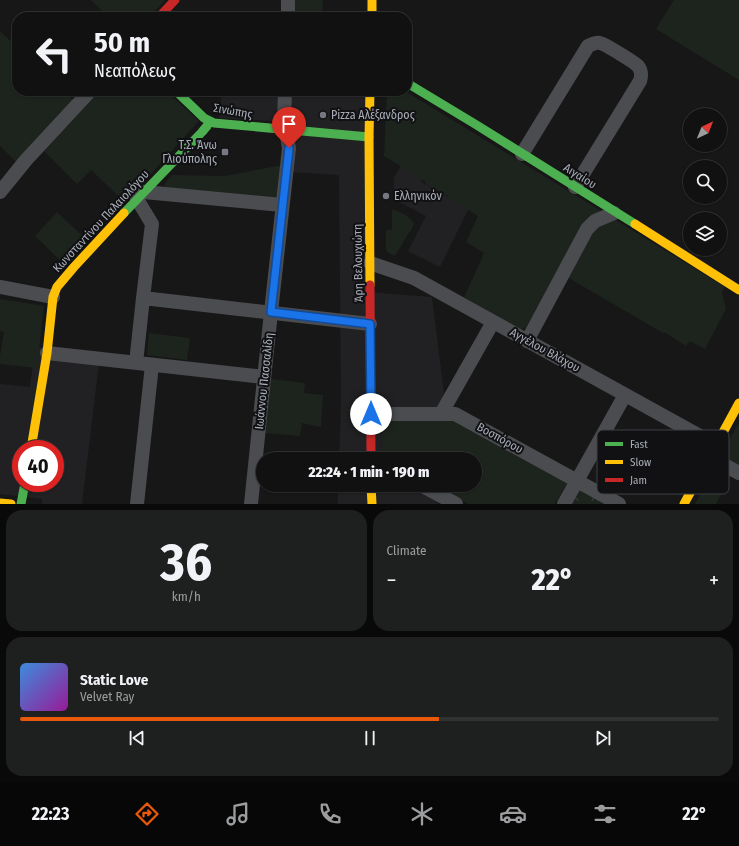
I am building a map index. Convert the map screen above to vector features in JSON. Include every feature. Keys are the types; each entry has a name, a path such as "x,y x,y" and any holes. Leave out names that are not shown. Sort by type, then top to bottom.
{"street":[{"path":"164,12 175,0"},
{"path":"288,0 288,12"},
{"path":"372,0 372,12"},
{"path":"522,154 586,49 592,44 603,44 635,63 641,73 640,80 575,187"},
{"name":"Αιγαίου","path":"412,87 475,124 614,213 739,290"},
{"path":"1,188 85,96"},
{"name":"Σινώπης","path":"181,96 204,118 214,123 369,137"},
{"name":"Ιωάννου Πασσαλίδη","path":"251,504 289,148 284,121 285,96"},
{"name":"Άρη Βελουχιώτη","path":"371,452 369,109 373,96"},
{"name":"Κωνσταντίνου Παλαιολόγου","path":"32,440 56,287 140,196 202,132 210,121"},
{"path":"136,363 152,224 140,196 282,205"},
{"path":"527,341 587,229 595,221 614,213"},
{"name":"Αγγέλου Βλάχου","path":"370,264 414,278 625,395 680,430"},
{"path":"0,287 54,296"},
{"path":"143,298 370,324"},
{"path":"441,414 493,322"},
{"path":"47,353 264,377"},
{"path":"137,504 152,365"},
{"path":"605,430 625,395"},
{"path":"724,430 739,403"},
{"name":"Βοσπόρου","path":"371,414 456,414 597,491"},
{"path":"564,504 597,445"},
{"name":"Αγγέλου Βλάχου","path":"729,465 739,473"},
{"path":"22,504 24,492"},
{"path":"371,492 372,504"},
{"path":"434,492 456,504"},
{"name":"Βοσπόρου","path":"602,494 619,504"},
{"path":"684,504 689,494"},
{"path":"0,503 11,504"}],"shaded area":[{"path":"221,96 369,96 368,292 432,297 447,418 382,420 381,452 339,452 341,406 339,175 287,172 288,122 219,118"},
{"path":"401,166 423,178 421,182 469,208 440,267 408,251 426,216 393,199 394,177"},
{"path":"35,347 100,355 82,504 42,504 42,499 0,494 0,384 30,387"},
{"path":"338,492 435,492 439,504 338,504"}],"green space":[{"path":"91,0 165,0 154,12 103,12"},
{"path":"293,0 323,0 322,12 293,12"},
{"path":"674,0 739,0 739,80 656,29"},
{"path":"0,31 12,42 12,96 69,96 73,100 16,162 0,146"},
{"path":"412,95 725,287 722,292 726,309 705,349 690,341 686,346 567,277 559,267 526,327 521,330 464,297 484,253 466,242 478,216 446,195 425,184 426,182 384,156 387,96"},
{"path":"91,96 172,96 199,121 125,202 91,170 77,184 42,149"},
{"path":"282,165 277,202 164,191 165,183 172,175 225,176"},
{"path":"392,209 408,217 414,224 395,256 387,252 386,249 386,230 392,230"},
{"path":"57,212 87,240 64,264 35,236"},
{"path":"0,299 44,306 37,368 0,364 4,332 0,331"},
{"path":"149,333 190,338 187,360 147,355"},
{"path":"271,379 305,383 304,393 323,395 321,427 302,423 300,436 265,433"},
{"path":"447,418 568,482 555,504 468,504 445,492 482,492 482,452 381,452 382,420"},
{"path":"738,424 739,467 736,466 729,479 729,441"},
{"path":"578,487 610,504 569,504"},
{"path":"700,494 721,494 716,504 695,504"}],"traffic: fast":[{"path":"412,86 635,224"},
{"path":"181,96 204,118 214,123 369,137"},
{"path":"124,213 202,132 209,121"},
{"path":"21,504 23,492"}],"traffic: slow":[{"path":"372,0 372,12"},
{"path":"370,96 370,285"},
{"path":"32,440 47,353 53,297 57,287 124,213"},
{"path":"635,224 739,290"},
{"path":"724,430 739,403"},
{"path":"371,492 372,504"},
{"path":"684,504 689,494"},
{"path":"0,503 11,504"}],"traffic: jam":[{"path":"164,12 175,0"},
{"path":"370,285 371,452"}],"place":[{"name":"Pizza Αλέξανδρος","path":"323,115"},
{"name":"Τ.Σ. Άνω Γλιούπολης","path":"225,152"},
{"name":"Ελληνικόν","path":"386,196"}],"route":[{"path":"289,148 271,312 370,324 371,414"}]}
